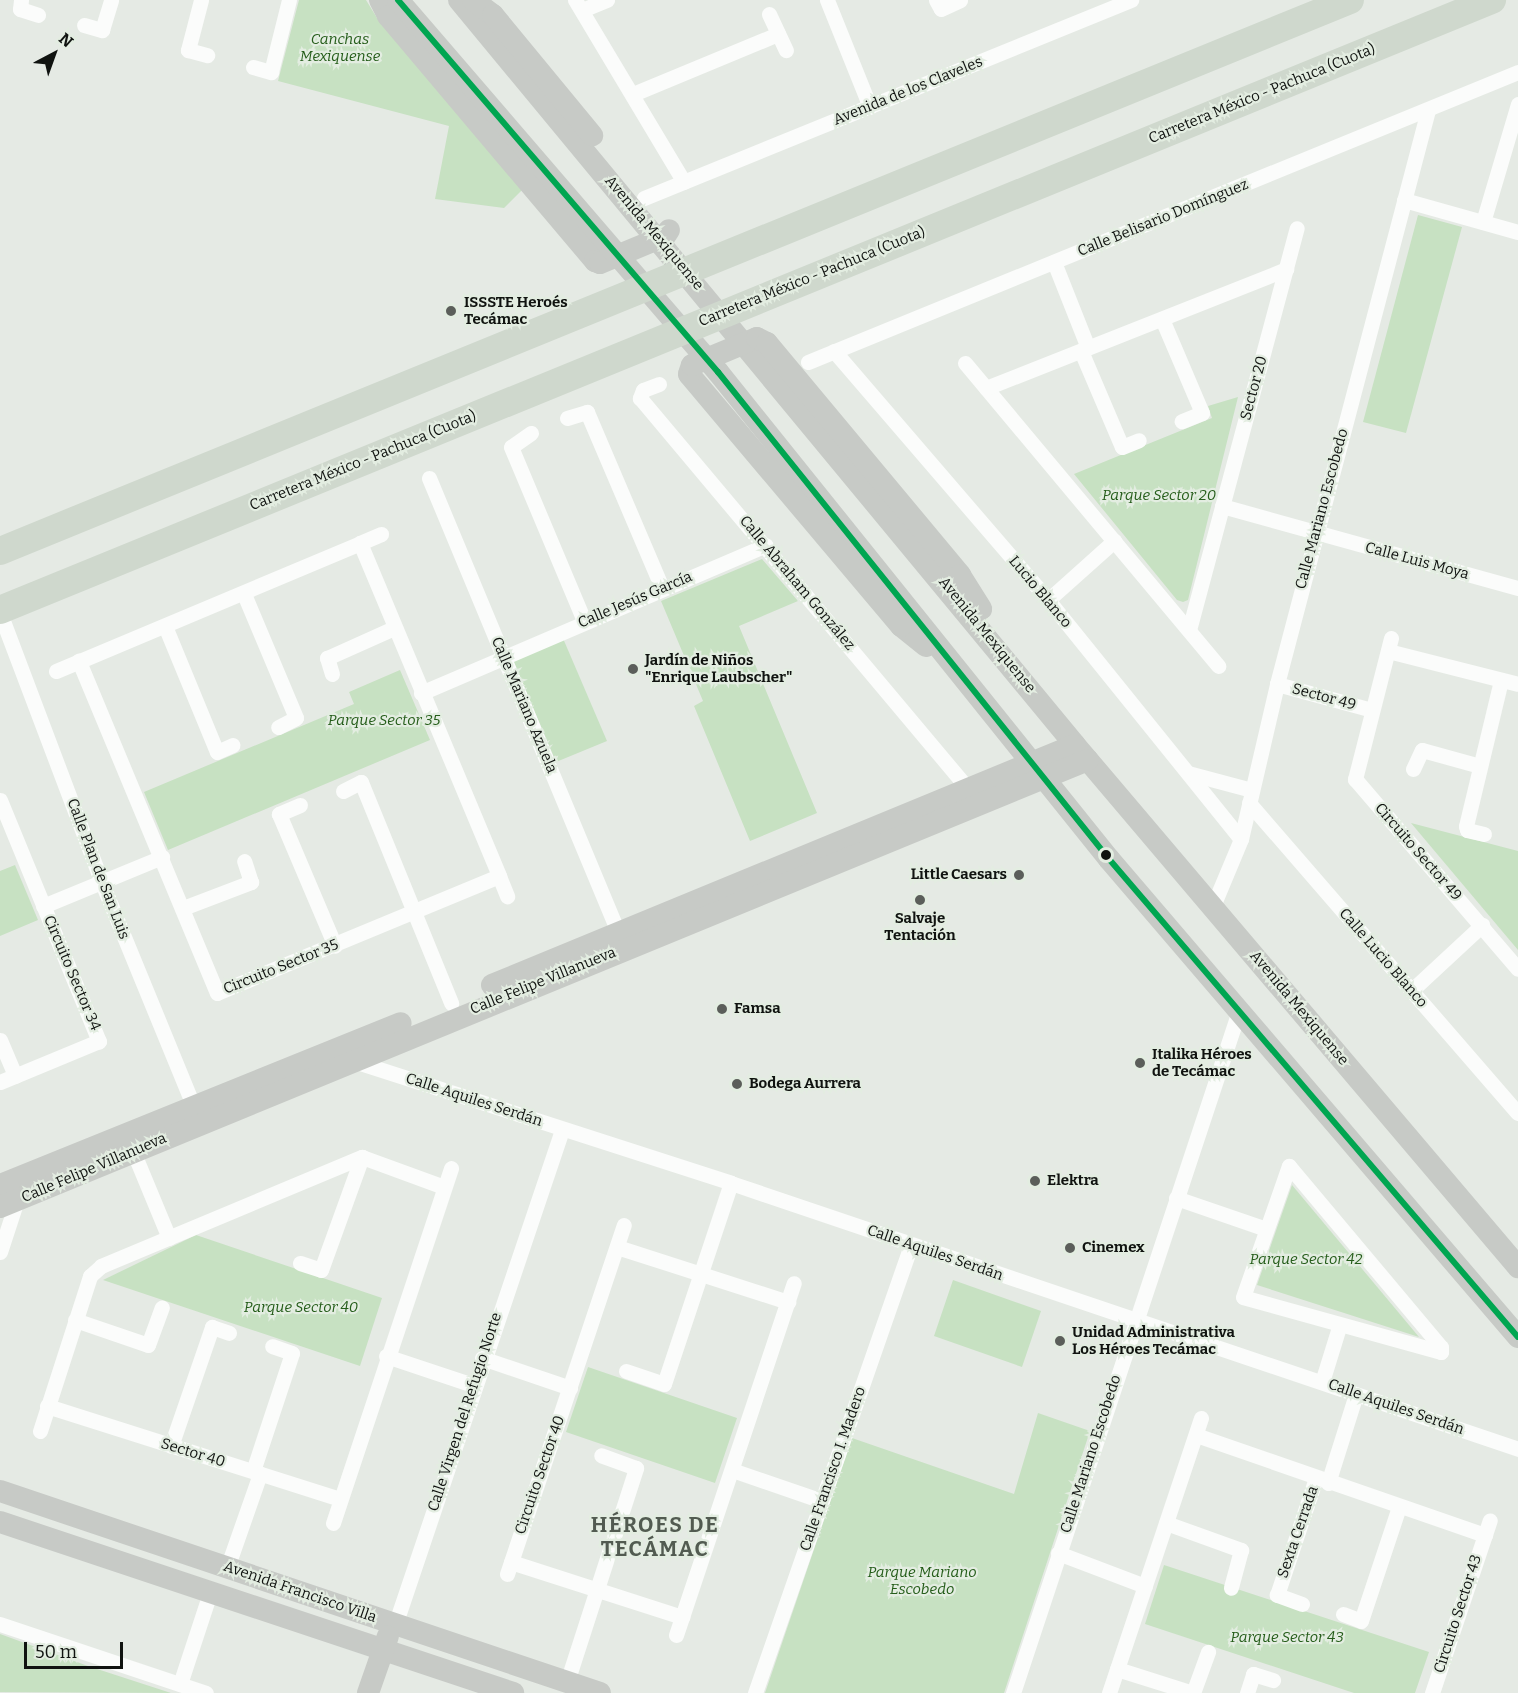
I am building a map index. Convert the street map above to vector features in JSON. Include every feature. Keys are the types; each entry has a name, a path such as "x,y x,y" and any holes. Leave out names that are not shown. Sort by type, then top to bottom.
{"highway":[{"path":"0,551 1350,0"},
{"name":"Carretera México - Pachuca (Cuota)","path":"2,618 1492,0"}],"main road":[{"path":"380,0 388,16 595,261 600,262 669,232 644,198 493,15 473,0"},
{"path":"398,0 718,372 1039,771 1239,1011 1518,1337"},
{"name":"Avenida Mexiquense","path":"459,0 1082,752 1518,1267"},
{"path":"960,674 902,626 689,374 692,364 757,338 767,343 960,576 1022,677"},
{"name":"Calle Felipe Villanueva","path":"9,1203 133,1151 197,1115 440,1013 1082,752"},
{"name":"Calle Felipe Villanueva","path":"0,1185 352,1060 440,1013 618,932 969,790 1039,771"},
{"name":"Avenida Francisco Villa","path":"0,1491 600,1693"},
{"name":"Avenida Francisco Villa","path":"0,1522 513,1693"},
{"name":"Calle Virgen del Refugio Norte","path":"368,1693 381,1648 395,1625"}],"street":[{"path":"21,0 21,10 38,15"},
{"path":"84,25 102,30 111,0"},
{"path":"201,0 188,50 207,55"},
{"path":"253,67 271,72 289,0"},
{"path":"607,0 578,5 684,182"},
{"path":"827,0 870,107"},
{"path":"936,0 941,9 960,0"},
{"name":"Avenida de los Claveles","path":"644,198 1131,0"},
{"path":"769,14 786,51"},
{"path":"633,94 778,34"},
{"name":"Calle Belisario Domínguez","path":"808,362 1518,72"},
{"path":"1483,222 1518,104"},
{"name":"Calle Mariano Escobedo","path":"1213,906 1241,839 1277,684 1428,110"},
{"path":"1404,200 1518,232"},
{"name":"Sector 20","path":"1189,630 1297,228"},
{"path":"1054,262 1122,447 1139,440"},
{"path":"986,388 1286,269"},
{"path":"1162,319 1202,413 1182,421"},
{"name":"Lucio Blanco","path":"834,351 1048,600 1241,839"},
{"path":"965,363 1218,666"},
{"name":"Calle Abraham González","path":"659,384 643,390 640,398 766,545 969,790"},
{"path":"567,418 587,412 662,588"},
{"path":"531,433 512,447 584,621"},
{"name":"Calle Mariano Azuela","path":"429,478 618,932"},
{"path":"1222,506 1316,533"},
{"name":"Calle Luis Moya","path":"1316,533 1518,588"},
{"path":"56,671 244,594 381,534"},
{"path":"1048,600 1114,541"},
{"path":"360,543 507,896"},
{"name":"Calle Jesús García","path":"503,657 766,545"},
{"path":"244,594 296,718 278,727"},
{"name":"Calle Plan de San Luis","path":"2,618 102,883 197,1115"},
{"path":"165,626 217,752 233,745"},
{"path":"332,674 327,658 394,628"},
{"name":"Sector 49","path":"1355,779 1390,644 1501,680"},
{"path":"422,693 503,657"},
{"name":"Circuito Sector 35","path":"79,661 217,993 415,913 499,876"},
{"path":"1484,834 1466,828 1480,766 1501,680 1518,684"},
{"name":"Sector 49","path":"1277,684 1372,710"},
{"path":"1413,769 1422,750 1480,766"},
{"path":"1188,773 1250,796"},
{"name":"Circuito Sector 49","path":"1355,779 1518,969"},
{"path":"343,791 361,782 415,913 440,1013"},
{"name":"Calle Lucio Blanco","path":"1250,796 1518,1113"},
{"name":"Circuito Sector 34","path":"0,800 99,1041 7,1079"},
{"path":"300,805 279,814 335,946"},
{"path":"102,883 162,857"},
{"path":"183,908 251,882 244,861"},
{"name":"Circuito Sector 34","path":"43,906 102,883"},
{"path":"1412,990 1482,925"},
{"name":"Calle Mariano Escobedo","path":"1012,1693 1239,1011"},
{"path":"0,1040 7,1079"},
{"name":"Calle Aquiles Serdán","path":"352,1060 731,1183 1518,1449"},
{"name":"Calle Virgen del Refugio Norte","path":"395,1625 473,1385 562,1130"},
{"path":"133,1151 169,1238"},
{"path":"300,1263 321,1270 362,1157"},
{"path":"40,1431 75,1320 95,1271 362,1157 444,1187"},
{"path":"1289,1166 1434,1338 1441,1352 1340,1327 1242,1297 1266,1229 1289,1166"},
{"path":"333,1523 386,1356 451,1168"},
{"path":"626,1371 664,1384 731,1183"},
{"path":"1176,1198 1266,1229"},
{"path":"0,1252 9,1203"},
{"name":"Circuito Sector 40","path":"624,1225 509,1568 596,1589 682,1617"},
{"name":"Calle Francisco I. Madero","path":"755,1693 911,1245"},
{"path":"617,1247 788,1302"},
{"path":"676,1635 794,1283"},
{"path":"75,1320 148,1345 162,1307"},
{"path":"1322,1382 1340,1327"},
{"path":"171,1446 212,1328 229,1333"},
{"path":"227,1568 292,1353 272,1346"},
{"path":"386,1356 473,1385"},
{"path":"483,1358 570,1388"},
{"path":"1322,1480 1356,1394"},
{"name":"Sector 40","path":"47,1407 340,1499"},
{"path":"1109,1693 1202,1418"},
{"name":"Circuito Sector 43","path":"1196,1435 1485,1535"},
{"path":"567,1682 636,1468 601,1455"},
{"path":"732,1470 822,1501"},
{"name":"Sexta Cerrada","path":"1302,1604 1277,1594 1322,1480"},
{"path":"1343,1614 1361,1621 1399,1507"},
{"name":"Circuito Sector 43","path":"1432,1693 1490,1520"},
{"path":"1166,1523 1241,1550 1230,1588"},
{"path":"1058,1553 1145,1586"},
{"path":"180,1684 210,1593"},
{"path":"0,1624 206,1693"},
{"path":"1117,1669 1193,1693 1208,1652"},
{"path":"1247,1693 1253,1674 1273,1680"}],"green space":[{"name":"Canchas Mexiquense","path":"299,0 366,0 377,18 523,189 504,208 435,199 449,126 278,81"},
{"path":"1418,215 1462,227 1406,433 1363,422"},
{"name":"Parque Sector 20","path":"1238,397 1188,600 1183,602 1177,600 1074,474 1212,418 1208,406"},
{"path":"762,559 798,601 739,626 817,813 750,841 694,706 703,701 661,601"},
{"path":"562,636 607,741 556,762 512,658"},
{"name":"Parque Sector 35","path":"400,670 430,740 168,850 144,792 354,704 349,692"},
{"path":"1411,823 1518,851 1518,950"},
{"path":"15,865 38,920 0,936 0,871"},
{"name":"Parque Sector 42","path":"1292,1185 1419,1337 1257,1285"},
{"name":"Parque Sector 40","path":"196,1235 382,1298 360,1366 103,1280"},
{"path":"953,1280 1041,1311 1022,1367 934,1336"},
{"path":"588,1367 737,1418 715,1483 566,1432"},
{"name":"Parque Mariano Escobedo","path":"1038,1413 1090,1431 1004,1693 765,1693 852,1438 1014,1494"},
{"name":"Parque Sector 43","path":"1164,1565 1429,1652 1415,1693 1354,1693 1145,1624"},
{"path":"0,1634 88,1666 171,1693 0,1692"}],"transit line":[{"name":"50","path":"398,0 718,372 1109,859 1518,1337"}],"place":[{"name":"ISSSTE Heroés Tecámac","path":"451,311"},
{"name":"Jardín de Niños \"Enrique Laubscher\"","path":"633,669"},
{"name":"Little Caesars","path":"1019,875"},
{"name":"Salvaje Tentación","path":"920,900"},
{"name":"Famsa","path":"722,1009"},
{"name":"Italika Héroes de Tecámac","path":"1140,1063"},
{"name":"Bodega Aurrera","path":"737,1084"},
{"name":"Elektra","path":"1035,1181"},
{"name":"Cinemex","path":"1070,1248"},
{"name":"Unidad Administrativa Los Héroes Tecámac","path":"1060,1341"}],"district":[{"name":"HÉROES DE TECÁMAC","path":"655,1537"}]}
